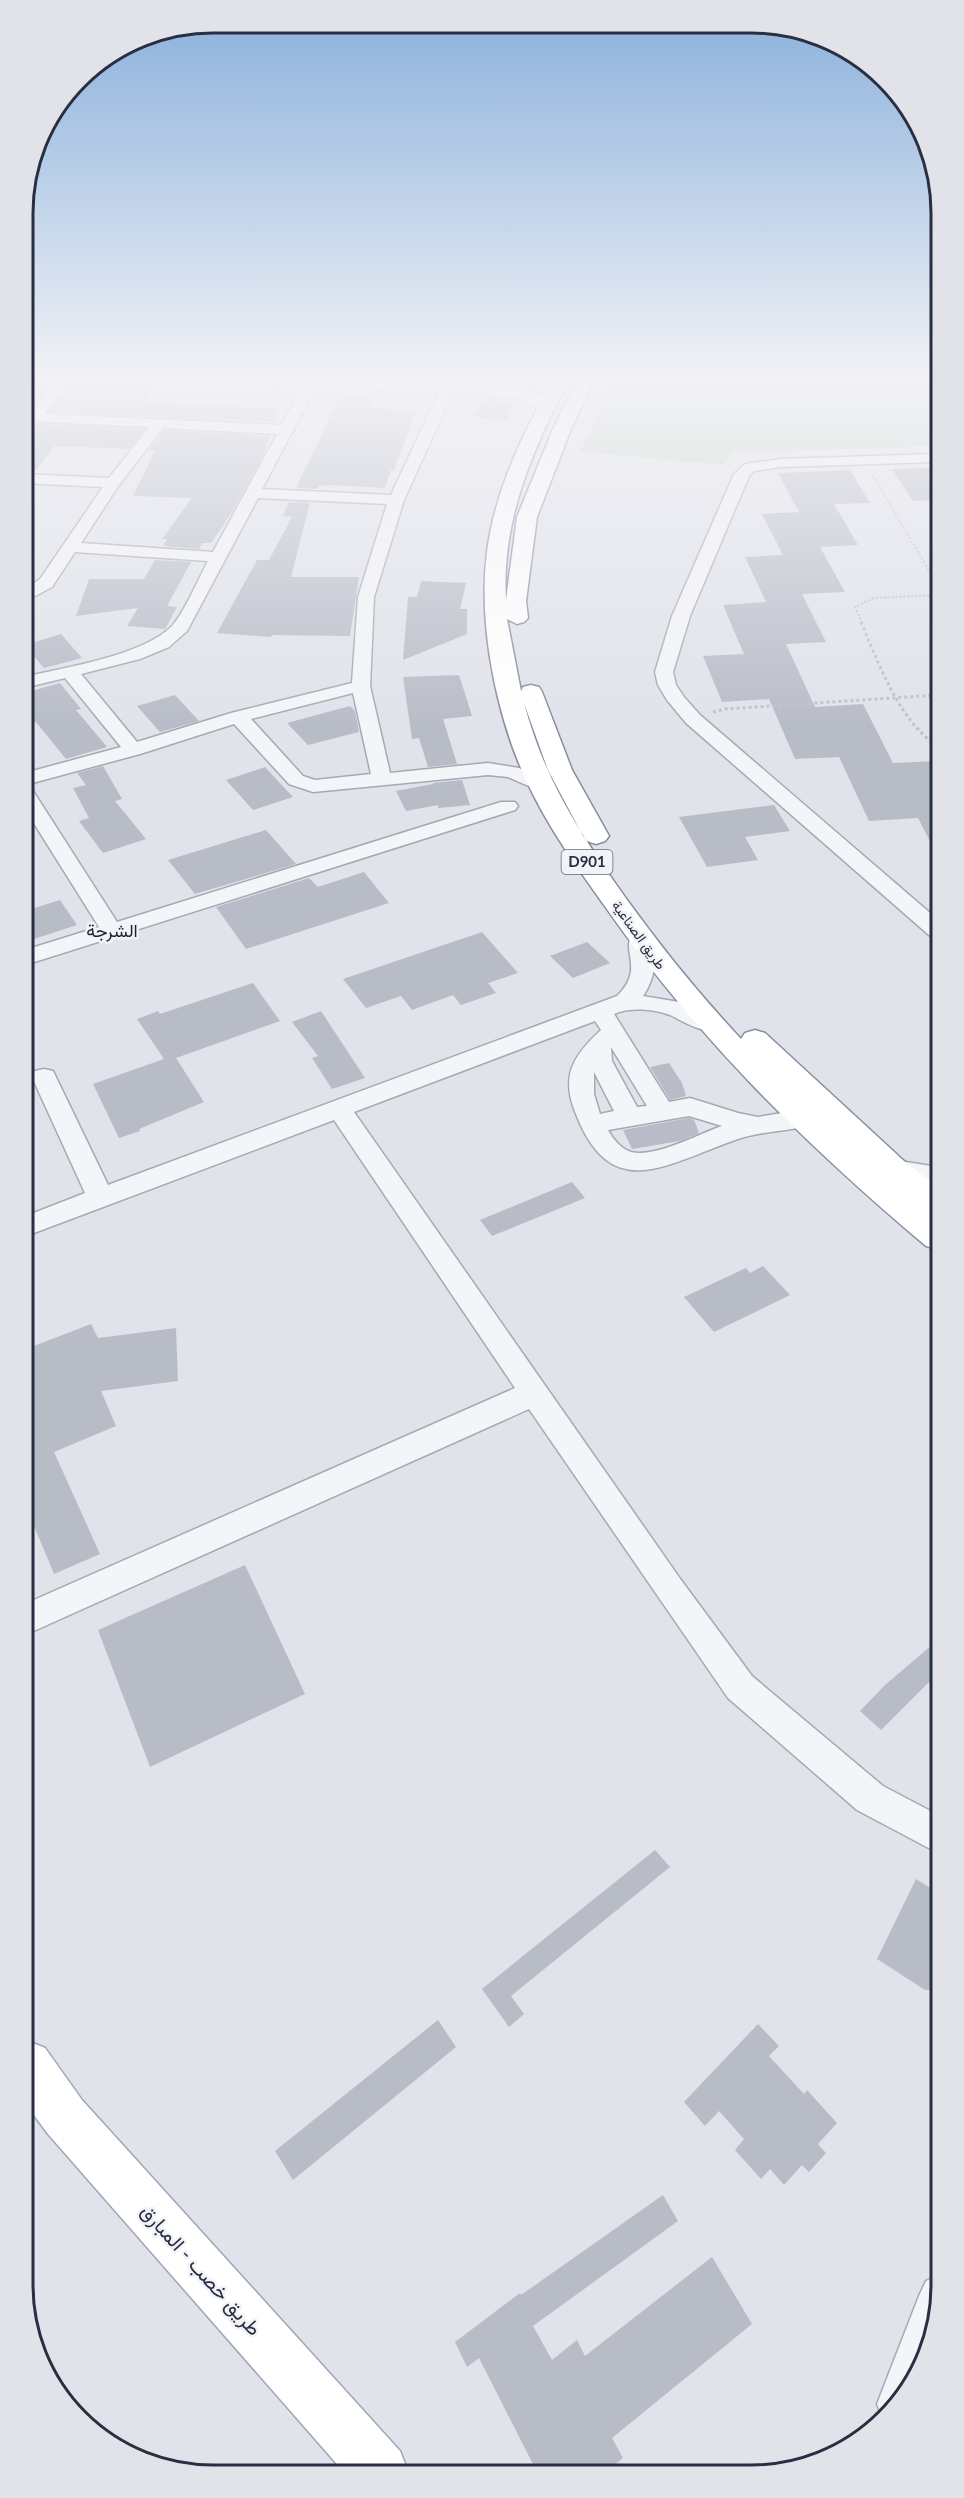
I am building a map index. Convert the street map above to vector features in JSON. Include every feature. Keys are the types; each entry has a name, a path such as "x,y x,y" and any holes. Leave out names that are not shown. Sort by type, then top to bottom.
{"main road":[{"name":"طريق الصناعية","path":"510,494 503,516 498,548 495,601 499,645 523,743 540,785 582,856 640,940 710,1024 801,1119 931,1232"},
{"name":"طريق الصناعية","path":"536,494 527,517 516,601 520,644 534,703 545,734 560,770 604,851 699,977 764,1050 893,1169 931,1200"},
{"name":"طريق خصب - المبارق","path":"33,2072 65,2117 375,2465"}],"street":[{"path":"33,591 46,583 106,494"},
{"path":"33,681 134,655 163,643 181,627 254,494"},
{"path":"266,494 396,500"},
{"path":"382,780 361,686 366,597 399,494"},
{"path":"734,494 681,616 664,672 667,685 676,700 693,718 931,925"},
{"path":"71,547 219,557"},
{"path":"69,671 133,750"},
{"path":"33,777 133,750 238,717 361,686"},
{"path":"238,717 296,780 303,784 313,786 488,769 512,772 540,785"},
{"path":"488,769 498,764 523,743"},
{"path":"33,956 508,806"},
{"path":"33,807 112,931"},
{"path":"33,1224 625,1001 636,992 642,981 644,957 640,940"},
{"path":"625,1001 671,1007 710,1024"},
{"path":"600,1010 605,1039 600,1061 630,1117"},
{"path":"605,1039 663,1112"},
{"path":"605,1039 582,1066 580,1077 582,1099 591,1124 604,1145 625,1160 640,1161 677,1153 738,1130 801,1119"},
{"path":"44,1077 102,1199"},
{"path":"591,1124 690,1107 737,1122 763,1126"},
{"path":"340,1110 670,1590 740,1687 870,1798 931,1831"},
{"path":"893,1169 931,1175"},
{"path":"33,1616 534,1393"}],"path":[{"path":"884,494 931,574"},
{"path":"931,595 874,598 855,607 897,698 927,742 931,744"},
{"path":"693,718 725,709 931,695"}],"building":[{"path":"134,494 242,494 211,543 202,543 199,549 163,546 167,539 162,539 192,498 133,496"},
{"path":"789,494 864,494 870,503 834,504 858,545 820,547 845,592 802,594 826,642 786,644 815,707 863,704 893,763 931,761 931,843 918,818 869,821 839,757 795,759 769,699 722,702 703,656 744,654 723,605 766,602 745,557 783,555 762,514 799,512"},
{"path":"908,494 931,494 931,500 913,501"},
{"path":"289,502 310,503 291,577 359,577 350,636 272,635 271,637 217,633 257,560 269,560 292,517 283,516"},
{"path":"155,560 191,562 167,606 177,607 165,629 127,626 138,608 76,616 89,579 144,579"},
{"path":"421,581 466,583 460,609 467,609 467,634 403,660 408,597 417,597"},
{"path":"61,634 82,658 44,668 33,655 33,642"},
{"path":"459,675 472,716 443,719 457,764 428,767 419,738 412,739 403,677"},
{"path":"60,683 81,709 76,710 107,747 66,759 36,722 33,723 33,690"},
{"path":"175,695 199,721 160,732 137,706"},
{"path":"350,706 355,711 359,732 308,745 287,723"},
{"path":"103,766 122,799 115,801 146,839 103,853 79,821 89,818 73,788 86,785 77,773"},
{"path":"265,767 293,797 253,810 226,780"},
{"path":"462,780 470,805 438,808 438,805 406,811 396,791 433,783"},
{"path":"774,805 790,831 745,837 758,860 707,867 679,817"},
{"path":"266,830 296,864 195,894 168,860"},
{"path":"364,872 389,903 246,949 216,907 309,878 318,887"},
{"path":"60,900 77,925 33,939 33,908"},
{"path":"482,932 518,973 488,983 496,993 461,1005 453,995 412,1010 401,996 366,1008 343,979"},
{"path":"587,942 610,963 573,978 550,956"},
{"path":"253,983 280,1021 176,1058 204,1102 119,1138 93,1084 164,1059 137,1019 158,1011 160,1014"},
{"path":"321,1011 365,1078 332,1089 312,1058 318,1056 292,1022"},
{"path":"669,1063 682,1083 686,1096 670,1100 650,1067"},
{"path":"689,1118 694,1120 699,1133 680,1141 632,1149 623,1130"},
{"path":"572,1182 585,1198 492,1236 480,1220"},
{"path":"763,1266 790,1295 714,1332 684,1297 746,1268 750,1273"},
{"path":"91,1324 98,1338 176,1328 178,1381 101,1391 116,1426 54,1452 100,1554 54,1574 33,1523 33,1346"},
{"path":"245,1565 305,1694 150,1767 98,1630"},
{"path":"931,1646 931,1684 929,1682 881,1730 860,1711 885,1685"},
{"path":"655,1850 670,1867 511,1996 524,2014 509,2027 482,1989"},
{"path":"916,1879 931,1888 931,1990 925,1990 877,1959"},
{"path":"438,2020 456,2047 293,2180 275,2151"},
{"path":"758,2024 779,2046 769,2056 804,2094 807,2090 837,2123 818,2144 826,2153 809,2172 802,2165 784,2185 770,2169 761,2179 735,2150 744,2139 719,2111 705,2126 684,2102"},
{"path":"663,2195 678,2221 533,2326 552,2360 577,2340 585,2356 712,2257 752,2324 612,2438 623,2458 614,2465 533,2465 479,2358 467,2367 455,2342 520,2293 521,2295"}],"district":[{"name":"الشرجة","path":"112,931"}]}
